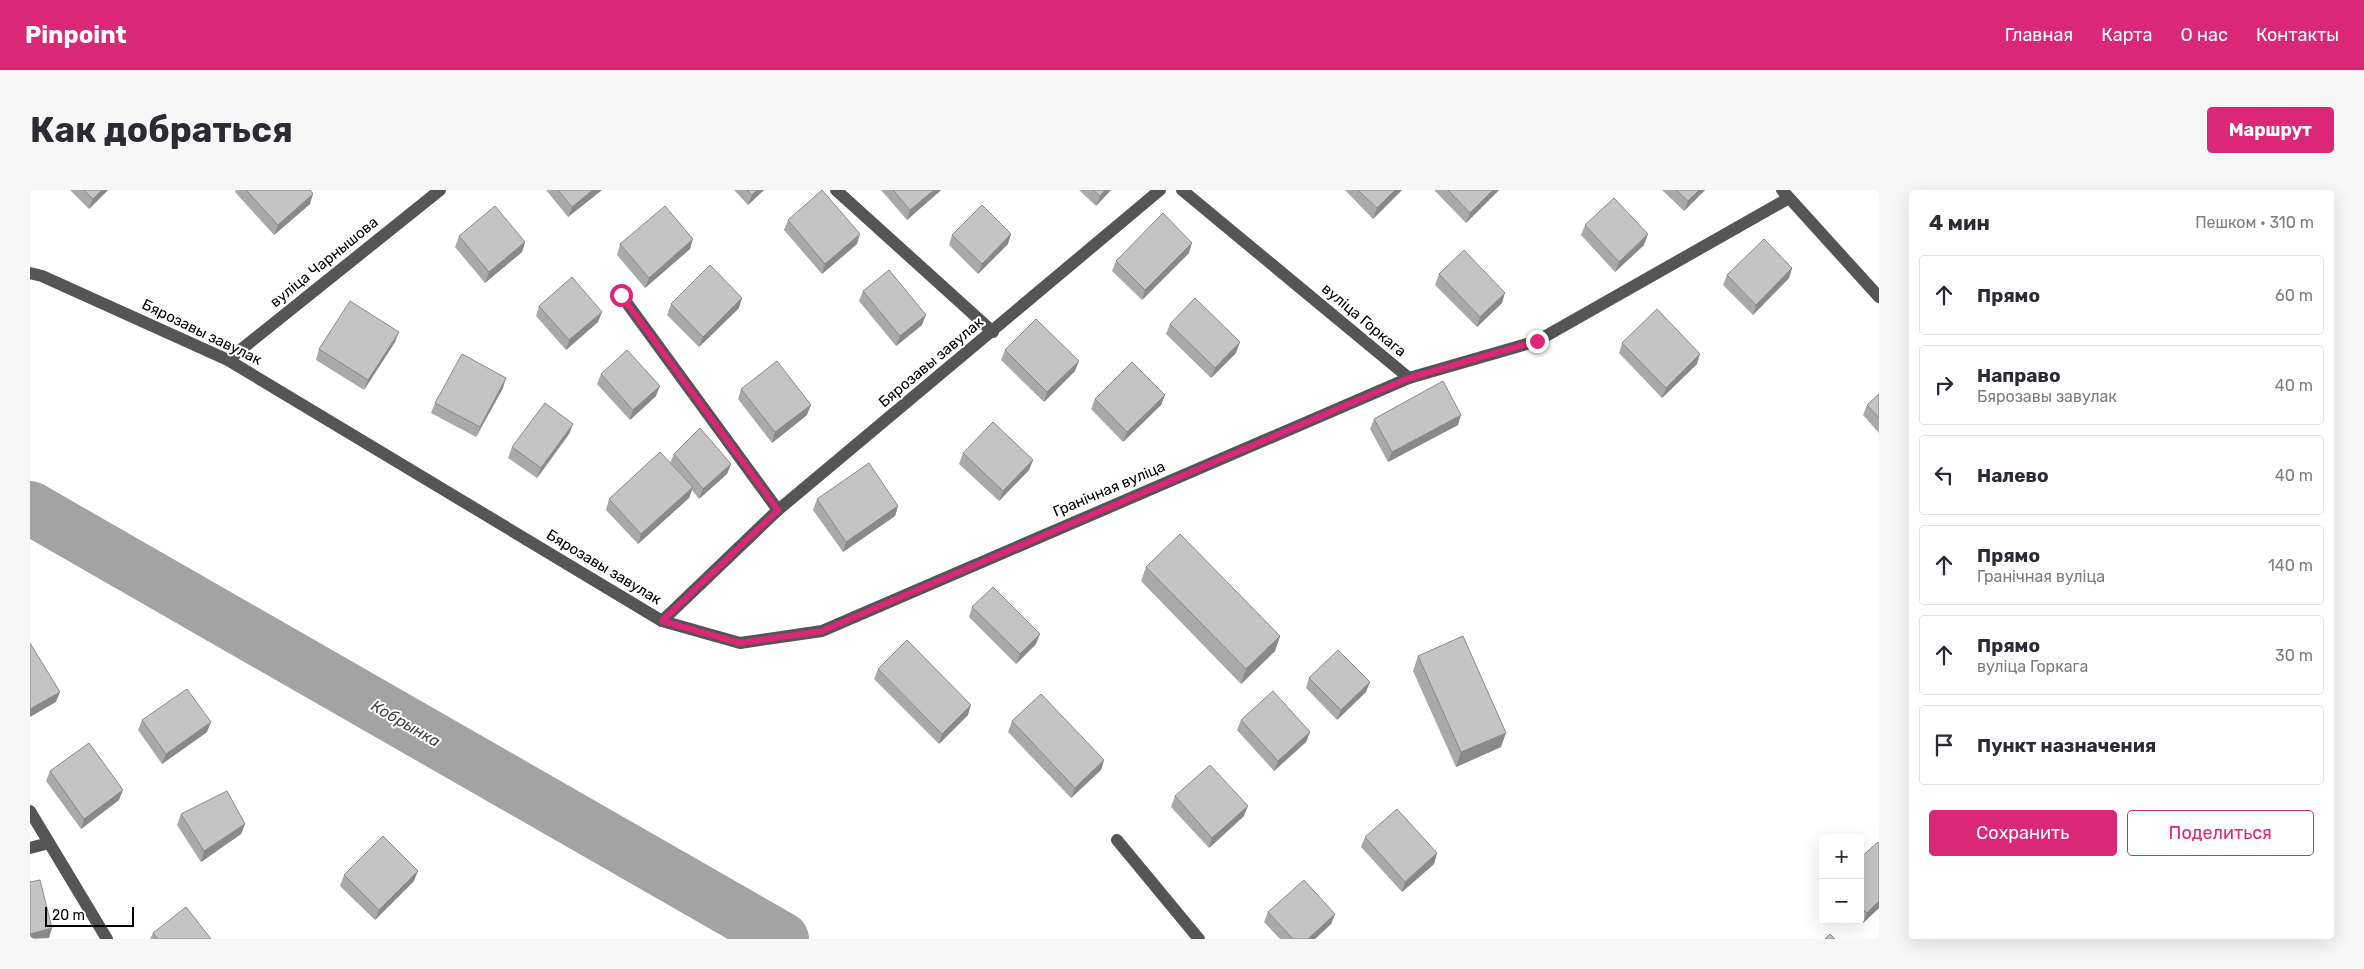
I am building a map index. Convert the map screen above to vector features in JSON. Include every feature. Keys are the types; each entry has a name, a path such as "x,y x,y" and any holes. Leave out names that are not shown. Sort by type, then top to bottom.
{"street":[{"name":"вуліца Чарнышова","path":"228,360 440,190"},
{"path":"836,190 993,332"},
{"name":"Бярозавы завулак","path":"30,273 42,276 228,360 662,621 778,510 993,332 1160,190"},
{"name":"вуліца Горкага","path":"1182,190 1409,378 1537,341 1785,194 1879,297"},
{"path":"621,295 778,510"},
{"name":"Гранічная вуліца","path":"662,621 740,643 822,631 1409,378"},
{"path":"30,812 107,939"},
{"path":"1117,840 1199,939"},
{"path":"30,848 49,843"}],"building":[{"path":"84,190 102,190 93,199"},
{"path":"246,190 310,190 313,194 278,225"},
{"path":"558,190 593,190 572,207"},
{"path":"747,190 757,190 752,195"},
{"path":"822,190 860,234 825,264 788,220"},
{"path":"893,190 934,190 910,210"},
{"path":"1093,190 1105,190 1100,196"},
{"path":"1358,190 1395,190 1377,208"},
{"path":"1448,190 1493,190 1470,213"},
{"path":"1676,190 1699,190 1688,201"},
{"path":"1614,198 1648,234 1619,262 1585,225"},
{"path":"982,205 1011,234 982,264 952,235"},
{"path":"495,206 525,242 489,272 459,236"},
{"path":"665,206 693,239 649,278 620,244"},
{"path":"1163,213 1192,243 1145,290 1116,261"},
{"path":"1764,239 1792,268 1756,305 1727,275"},
{"path":"1464,250 1505,293 1480,317 1439,274"},
{"path":"710,265 742,298 703,337 671,304"},
{"path":"889,270 926,315 900,336 863,291"},
{"path":"572,277 602,312 569,340 539,306"},
{"path":"1195,298 1240,342 1215,368 1170,324"},
{"path":"350,301 399,332 368,380 319,349"},
{"path":"1657,309 1700,354 1666,388 1622,343"},
{"path":"1036,319 1079,361 1047,392 1005,350"},
{"path":"627,350 660,386 633,410 601,374"},
{"path":"462,354 506,378 480,427 435,403"},
{"path":"777,361 811,405 775,432 741,389"},
{"path":"1132,362 1165,395 1127,432 1095,399"},
{"path":"1443,381 1461,415 1392,452 1374,419"},
{"path":"1879,394 1879,418 1867,405"},
{"path":"545,403 573,424 541,468 512,447"},
{"path":"993,422 1033,460 1003,491 963,453"},
{"path":"700,428 731,464 703,489 674,454"},
{"path":"660,452 693,487 641,534 609,499"},
{"path":"869,463 898,506 846,542 817,499"},
{"path":"1180,534 1280,636 1246,669 1146,567"},
{"path":"993,587 1040,634 1020,654 972,607"},
{"path":"1463,636 1506,733 1461,752 1418,656"},
{"path":"907,640 971,705 942,734 878,669"},
{"path":"30,643 60,692 30,709"},
{"path":"1338,650 1370,682 1341,710 1309,678"},
{"path":"187,689 211,722 166,754 142,720"},
{"path":"1273,691 1310,732 1278,761 1241,720"},
{"path":"1041,694 1104,760 1075,788 1012,721"},
{"path":"89,743 123,790 84,819 50,771"},
{"path":"1210,765 1248,806 1212,838 1175,796"},
{"path":"227,791 245,824 204,851 181,814"},
{"path":"1397,809 1437,853 1405,882 1365,837"},
{"path":"383,836 418,871 379,910 344,875"},
{"path":"1879,843 1879,901 1867,913 1864,910 1864,854"},
{"path":"40,880 52,928 30,934 30,882"},
{"path":"1304,880 1335,914 1308,939 1293,939 1268,912"},
{"path":"186,907 211,939 158,939 153,933"},
{"path":"1830,934 1835,939 1825,939"}],"waterway":[{"name":"Кобрынка","path":"30,508 782,939"}],"route":[{"path":"621,295 778,510 662,621 740,643 822,631 1409,378 1537,341"}]}
